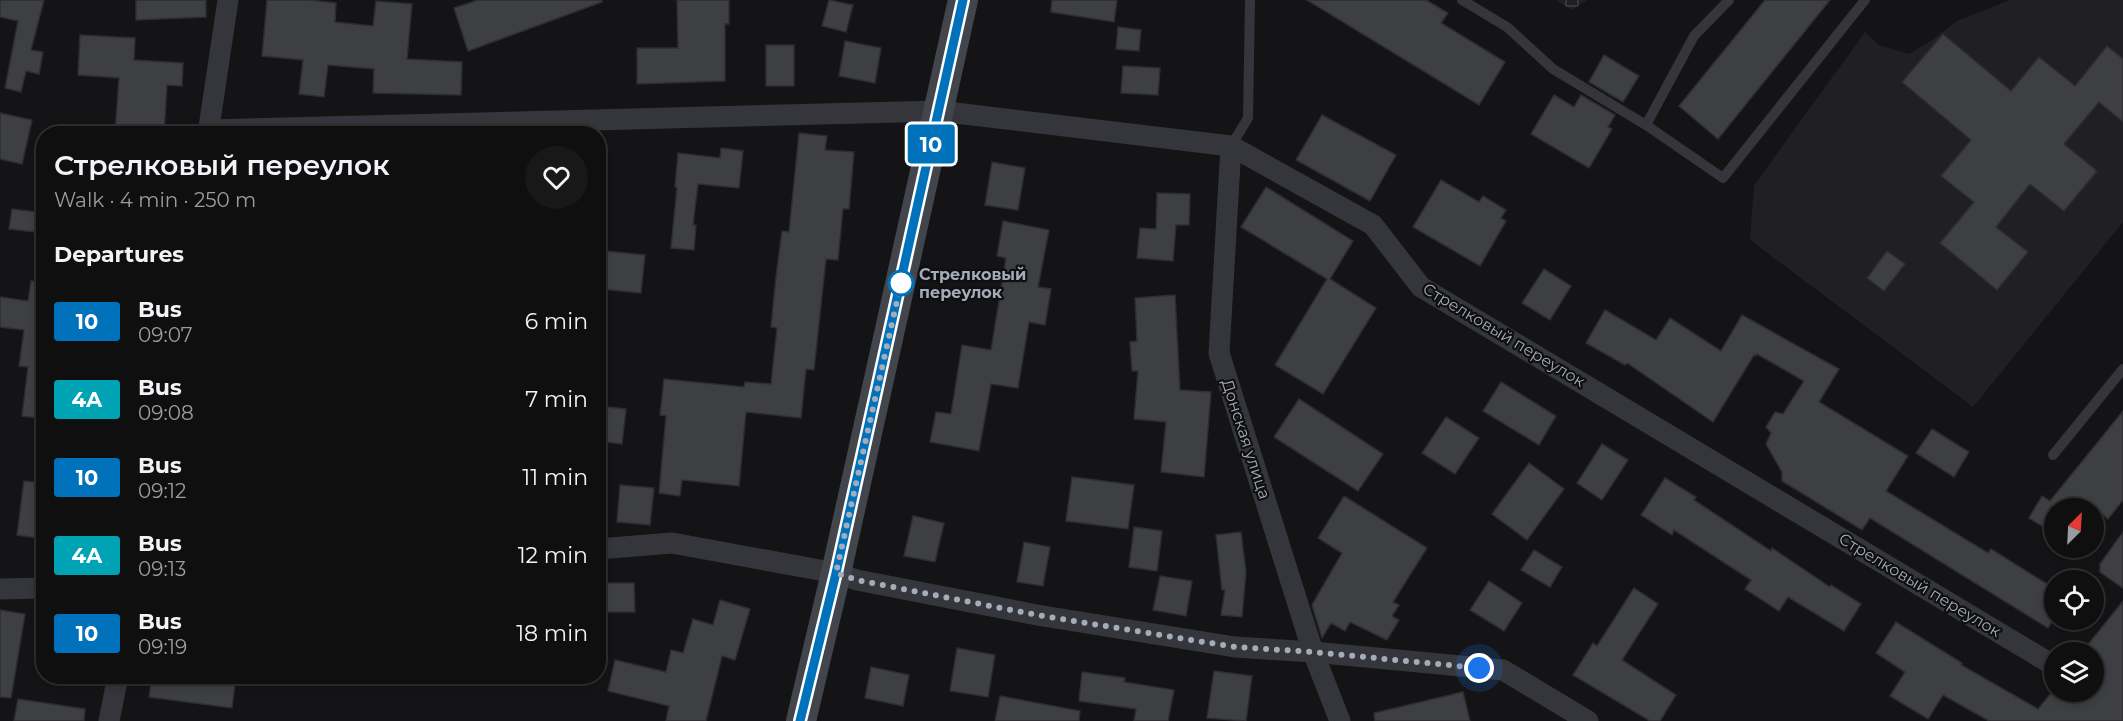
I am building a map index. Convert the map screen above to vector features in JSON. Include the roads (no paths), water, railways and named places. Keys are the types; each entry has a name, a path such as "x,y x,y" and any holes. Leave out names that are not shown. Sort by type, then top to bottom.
{"main road":[{"path":"801,721 963,0"}],"street":[{"path":"209,126 228,0"},
{"name":"Стрелковый переулок","path":"417,126 939,111 1231,146 1373,225 1421,287 2044,660"},
{"name":"Донская улица","path":"1231,146 1219,353 1313,652 1340,721"},
{"path":"606,548 672,543 836,573 857,580 1060,619 1235,647 1503,670 1588,721"},
{"path":"0,589 36,588"},
{"path":"109,721 116,684"}],"lane":[{"path":"1231,146 1248,118 1250,0"},
{"path":"1462,0 1507,27 1553,69 1646,125 1723,178 1865,0"},
{"path":"1646,125 1694,36 1729,0"},
{"path":"2053,455 2123,369"}],"place":[{"name":"Стрелковый переулок","path":"901,283"}]}
